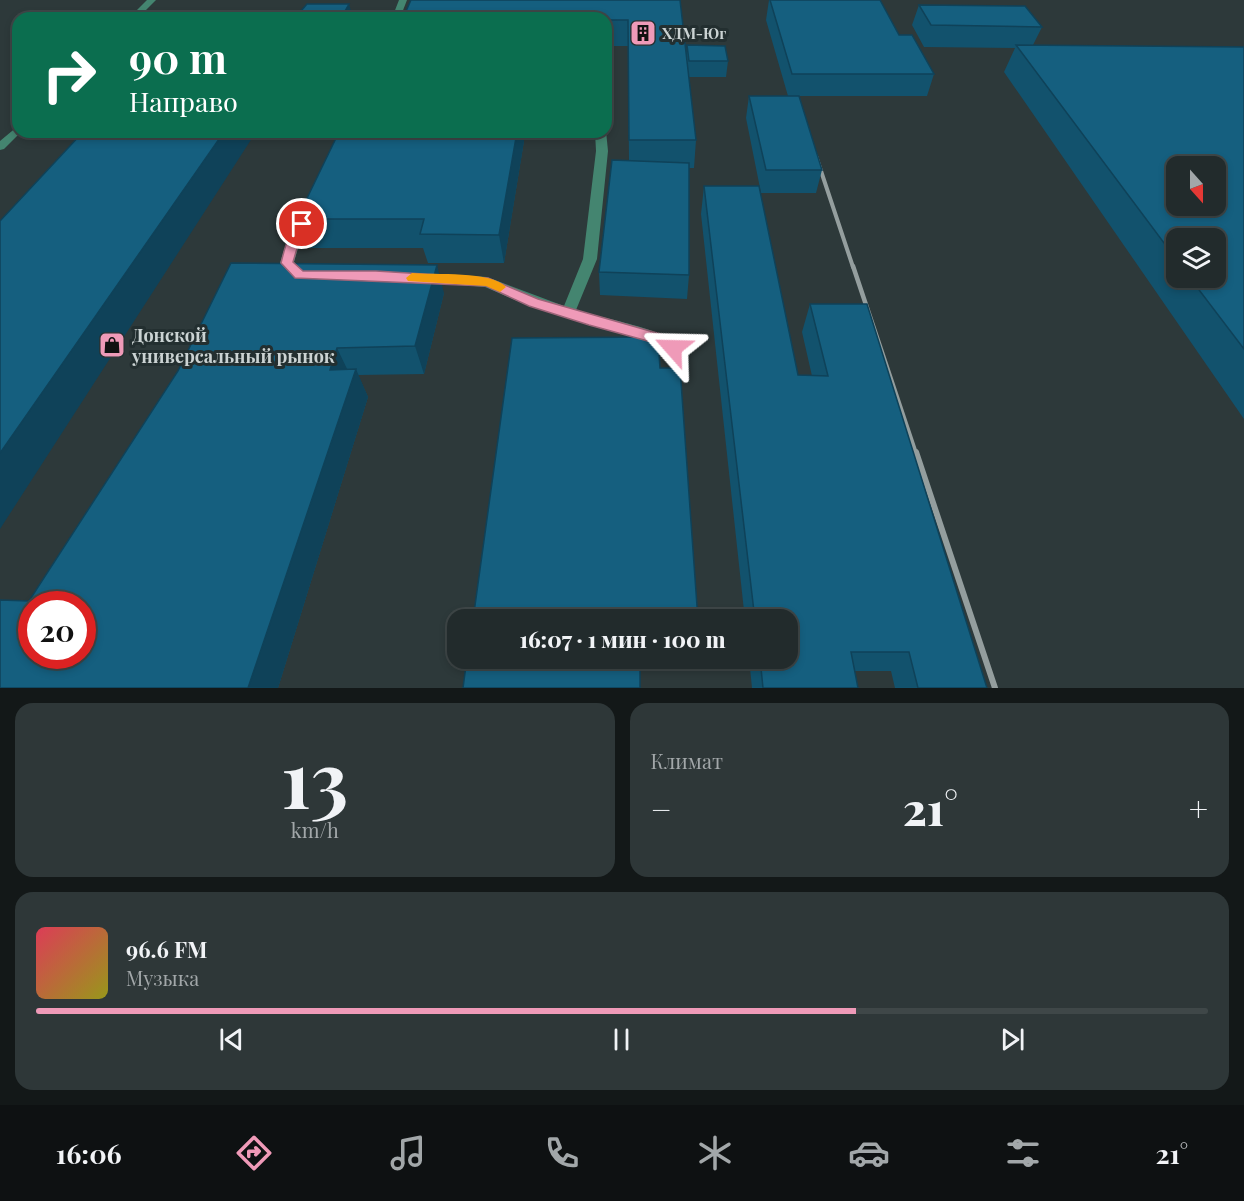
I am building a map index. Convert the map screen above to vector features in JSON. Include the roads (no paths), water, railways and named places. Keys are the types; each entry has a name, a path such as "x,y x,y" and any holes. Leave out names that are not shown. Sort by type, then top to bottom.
{"street":[{"path":"139,12 152,0"},
{"path":"0,147 12,135"},
{"path":"568,313 590,259 602,151 601,138"},
{"path":"313,202 292,245 287,263 300,275 321,275"},
{"path":"409,278 488,282 534,302 659,339 673,348"}],"railway":[{"path":"816,156 853,267"},
{"path":"853,266 916,454"},
{"path":"916,452 995,688"}],"place":[{"name":"ХДМ-Юг","path":"643,33"},
{"name":"Донской универсальный рынок","path":"112,345"}]}
